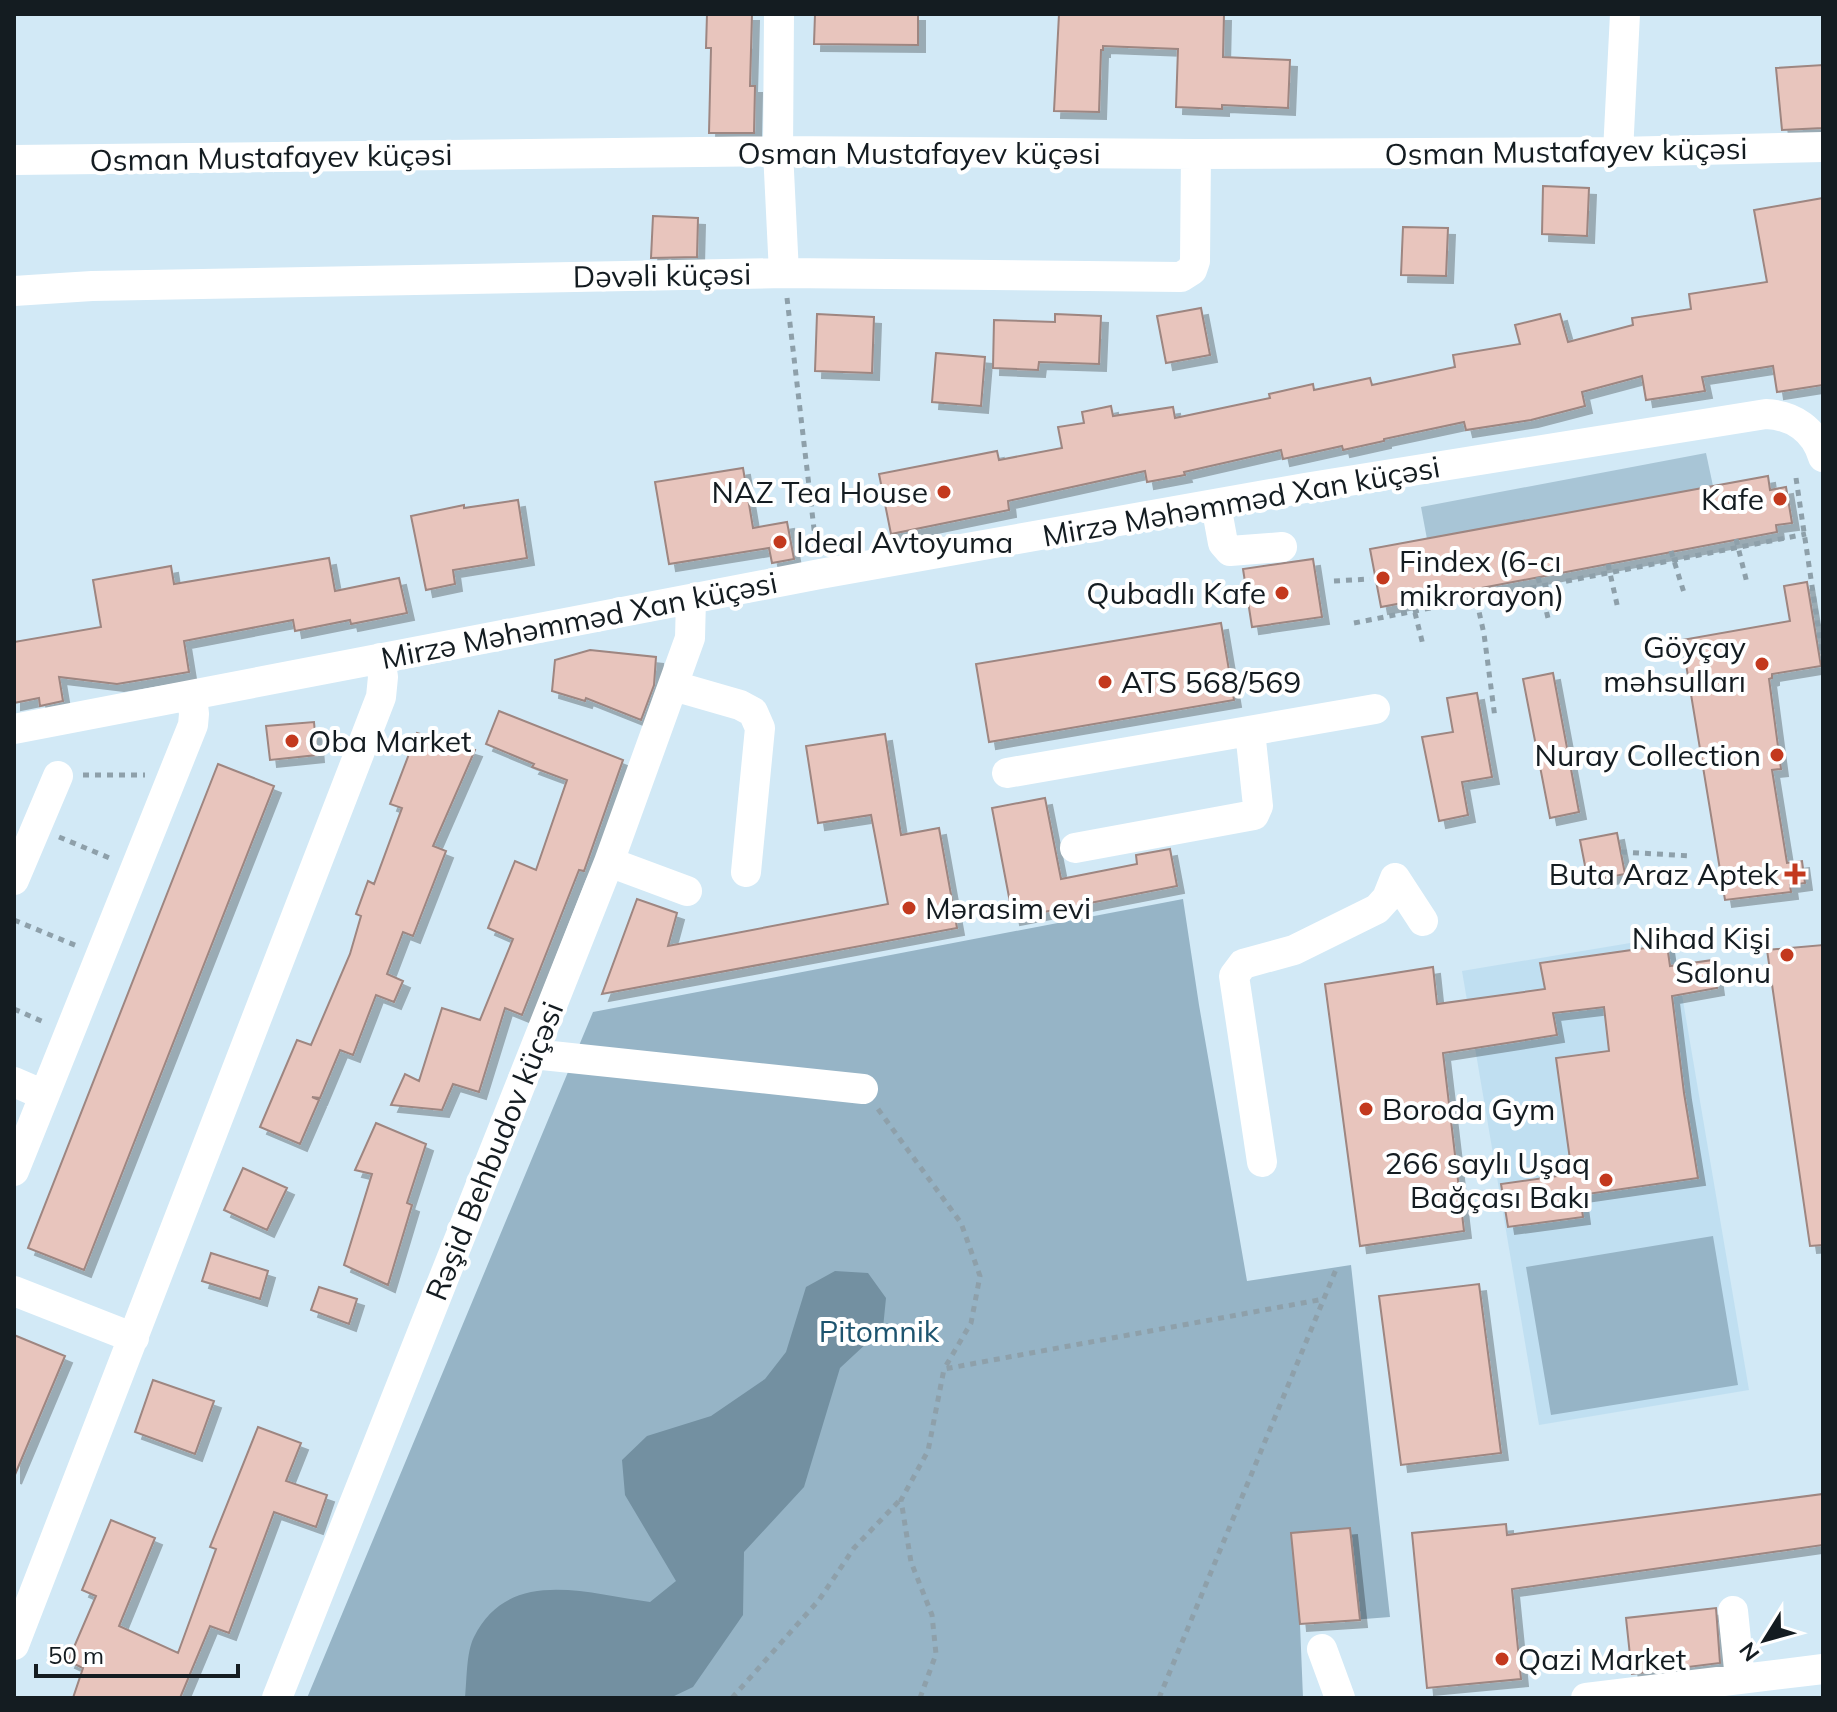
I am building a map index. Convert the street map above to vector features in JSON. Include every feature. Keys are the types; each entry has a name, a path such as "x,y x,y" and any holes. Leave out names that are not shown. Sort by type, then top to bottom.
{"street":[{"path":"779,14 778,151 784,273"},
{"path":"1618,152 1625,14"},
{"name":"Osman Mustafayev küçəsi","path":"14,160 778,151 1196,154 1618,152 1823,147"},
{"name":"Dəvəli küçəsi","path":"14,291 92,286 784,273 1181,277 1192,270 1195,261 1196,154"},
{"name":"Mirzə Məhəmməd Xan küçəsi","path":"14,729 820,574 1320,485 1766,414 1814,419"},
{"path":"1814,419 1823,457"},
{"path":"1216,505 1223,543 1230,551 1282,547"},
{"name":"Rəşid Behbudov küçəsi","path":"277,1698 609,862 690,638 691,599"},
{"path":"14,1645 381,697 383,677 380,658"},
{"path":"674,686 740,705 753,712 760,728 746,872"},
{"path":"14,1171 193,725 192,696"},
{"path":"1007,773 1375,709"},
{"path":"1075,848 1254,815 1258,806 1250,731"},
{"path":"14,880 58,776"},
{"path":"609,862 687,891"},
{"path":"1262,1162 1234,976 1243,964 1294,950 1377,909 1387,898 1395,878 1423,921"},
{"path":"533,1054 863,1089"},
{"path":"14,1082 44,1095"},
{"path":"14,1291 134,1338"},
{"path":"1726,1686 1733,1611"},
{"path":"1322,1649 1340,1698"},
{"path":"1586,1698 1726,1686 1823,1669"}],"path":[{"path":"784,273 817,550"},
{"path":"1796,478 1823,660"},
{"path":"1354,623 1806,534"},
{"path":"1736,539 1747,583"},
{"path":"1671,551 1685,596"},
{"path":"1608,564 1618,609"},
{"path":"1538,577 1549,622"},
{"path":"1334,581 1370,579"},
{"path":"1474,589 1484,634 1495,718"},
{"path":"1412,601 1423,645"},
{"path":"58,776 139,773 169,782"},
{"path":"35,828 135,869"},
{"path":"1621,852 1692,856"},
{"path":"14,920 100,955"},
{"path":"732,1698 819,1600 854,1548 901,1500 928,1451 944,1369 971,1323 980,1276 961,1223 863,1089"},
{"path":"1159,1698 1337,1267"},
{"path":"944,1369 1324,1299"},
{"path":"901,1500 911,1562 932,1615 936,1654 920,1698"}],"shaded area":[{"path":"1706,453 1713,486 1427,539 1421,507"},
{"name":"266 saylı Uşaq Bağçası Bakı","path":"1672,936 1749,1390 1539,1425 1462,971"},
{"path":"835,1271 868,1273 886,1298 883,1328 840,1368 804,1487 744,1552 743,1615 693,1687 670,1698 465,1698 471,1643 489,1615 508,1600 552,1590 650,1602 676,1581 625,1495 622,1460 647,1436 711,1416 765,1379 786,1352 806,1287"}],"green space":[{"name":"Pitomnik","path":"1183,899 1247,1281 1351,1265 1390,1617 1300,1624 1303,1698 307,1698 593,1012"},
{"path":"1713,1236 1738,1385 1551,1415 1526,1267"}],"building":[{"path":"707,14 752,14 750,86 755,86 754,133 709,133 711,48 706,48"},
{"path":"815,14 918,14 918,45 814,44"},
{"path":"1059,14 1224,14 1223,57 1290,60 1288,108 1222,105 1222,109 1176,107 1178,49 1103,46 1099,112 1054,111"},
{"path":"1823,65 1823,128 1782,130 1776,68"},
{"path":"1543,186 1589,188 1587,236 1542,234"},
{"path":"1823,198 1823,385 1777,392 1773,366 1702,377 1705,391 1646,400 1642,376 1582,392 1585,406 1531,420 1466,430 1464,422 1343,450 1342,446 1283,459 1281,450 1147,482 1145,471 1008,501 1009,510 891,534 879,474 997,451 999,460 1062,448 1058,427 1084,423 1082,412 1111,406 1113,416 1173,407 1175,418 1270,398 1269,394 1313,384 1314,390 1370,378 1372,385 1455,367 1453,355 1520,344 1515,325 1560,314 1568,342 1633,325 1632,318 1691,309 1689,294 1767,282 1754,210"},
{"path":"653,216 698,218 697,257 651,258"},
{"path":"1403,227 1448,228 1446,276 1401,275"},
{"path":"1201,308 1210,355 1166,363 1157,316"},
{"path":"817,314 874,317 872,373 815,371"},
{"path":"1055,314 1101,316 1099,364 1039,362 1038,370 993,368 994,320 1055,322"},
{"path":"936,353 985,357 981,406 932,402"},
{"path":"743,468 753,528 787,522 794,559 772,563 769,548 669,564 655,482"},
{"path":"1768,476 1770,490 1786,487 1792,523 1776,525 1777,532 1381,607 1370,549"},
{"path":"518,500 527,558 453,570 455,584 426,590 411,516 464,505 464,508"},
{"path":"329,558 335,591 399,578 407,613 295,631 293,620 184,641 189,672 117,684 59,677 63,701 40,706 39,698 14,703 14,642 101,627 93,580 171,566 174,584"},
{"name":"Qubadlı Kafe","path":"1313,559 1322,617 1252,627 1243,569"},
{"path":"1807,582 1821,666 1772,674 1769,679 1781,769 1772,770 1787,863 1802,861 1805,883 1790,885 1791,892 1725,900 1682,640 1790,621 1784,586"},
{"name":"ATS 568/569","path":"1221,623 1234,700 989,742 976,664"},
{"path":"590,650 656,657 654,685 641,720 586,698 585,701 552,691 555,660"},
{"path":"1553,673 1579,812 1550,818 1523,679"},
{"path":"1477,693 1492,777 1462,782 1468,815 1439,821 1422,737 1453,732 1447,698"},
{"path":"499,711 623,760 584,871 579,870 522,1015 505,1008 479,1092 453,1084 442,1110 391,1105 405,1074 419,1081 442,1008 480,1020 513,939 488,928 515,861 536,870 567,780 486,744"},
{"name":"Oba Market","path":"314,722 317,755 270,760 266,726"},
{"path":"417,733 475,750 433,846 446,851 413,936 403,932 387,974 403,981 394,1002 376,995 353,1055 340,1050 320,1098 312,1097 319,1100 300,1144 260,1127 297,1040 311,1045 350,954 361,916 356,914 368,881 374,884 402,808 390,804"},
{"name":"Mərasim evi","path":"885,734 901,835 939,828 957,928 602,994 637,899 677,913 668,946 888,904 871,815 818,823 806,746"},
{"path":"218,764 274,786 84,1270 28,1248"},
{"path":"1045,798 1061,879 1137,864 1136,855 1170,849 1177,886 1013,918 992,808"},
{"path":"1617,833 1625,874 1588,881 1580,840"},
{"path":"1667,945 1670,966 1713,960 1717,988 1672,996 1698,1178 1580,1195 1583,1217 1508,1227 1501,1184 1572,1174 1556,1058 1609,1051 1604,1007 1553,1013 1557,1035 1443,1053 1464,1231 1360,1246 1325,984 1433,967 1437,1004 1545,989 1540,963"},
{"path":"1823,945 1823,1245 1810,1246 1767,950"},
{"path":"376,1123 426,1144 407,1203 412,1205 388,1285 344,1265 372,1174 355,1170"},
{"path":"243,1168 287,1188 267,1230 224,1210"},
{"path":"211,1253 268,1271 260,1299 202,1281"},
{"path":"1479,1284 1501,1453 1401,1465 1379,1296"},
{"path":"319,1287 357,1299 349,1324 311,1310"},
{"path":"14,1335 65,1356 14,1477"},
{"path":"153,1380 214,1401 195,1454 135,1432"},
{"path":"258,1427 301,1443 286,1481 327,1495 316,1527 274,1512 229,1633 210,1626 180,1698 73,1698 83,1668 68,1661 96,1596 82,1590 111,1520 155,1538 119,1626 178,1653 216,1549 210,1547"},
{"path":"1823,1494 1823,1545 1512,1589 1521,1679 1427,1688 1412,1533 1506,1524 1507,1535"},
{"path":"1350,1528 1360,1620 1300,1624 1291,1533"},
{"path":"1716,1608 1720,1663 1632,1674 1626,1618"}],"place":[{"name":"NAZ Tea House","path":"944,492"},
{"name":"Kafe","path":"1780,499"},
{"name":"Ideal Avtoyuma","path":"780,542"},
{"name":"Findex (6-cı mikrorayon)","path":"1383,578"},
{"name":"Qubadlı Kafe","path":"1282,593"},
{"name":"Göyçay məhsulları","path":"1762,664"},
{"name":"ATS 568/569","path":"1105,682"},
{"name":"Oba Market","path":"292,741"},
{"name":"Nuray Collection","path":"1777,755"},
{"name":"Buta Araz Aptek","path":"1795,874"},
{"name":"Mərasim evi","path":"909,908"},
{"name":"Nihad Kişi Salonu","path":"1787,955"},
{"name":"Boroda Gym","path":"1366,1109"},
{"name":"266 saylı Uşaq Bağçası Bakı","path":"1606,1180"},
{"name":"Qazi Market","path":"1502,1659"}]}
